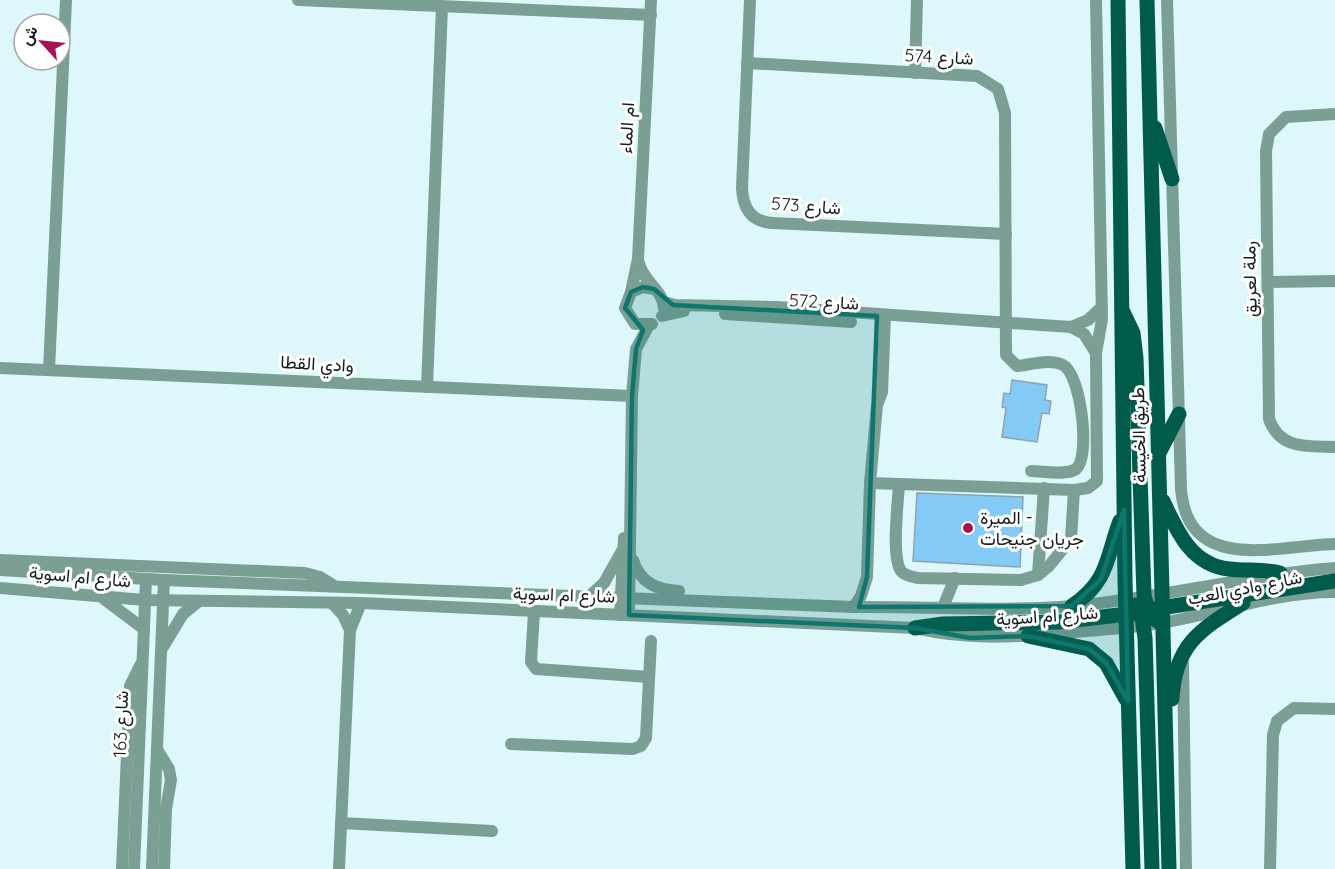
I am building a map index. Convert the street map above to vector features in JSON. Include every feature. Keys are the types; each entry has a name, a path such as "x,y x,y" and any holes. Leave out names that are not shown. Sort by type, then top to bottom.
{"main road":[{"name":"طريق الخيسة","path":"1118,0 1124,510 1142,610"},
{"name":"طريق الخيسة","path":"1133,869 1128,701 1160,493 1147,0"},
{"path":"1150,113 1172,179"},
{"path":"1121,310 1131,325 1136,358 1142,610 1152,869"},
{"path":"1159,453 1179,414"},
{"path":"1160,493 1182,540 1203,561 1228,569 1280,573"},
{"path":"1072,606 1088,595 1101,579 1109,561 1124,510"},
{"path":"915,628 944,624 1059,622 1335,580"},
{"path":"1164,764 1171,739 1173,680 1184,650 1205,627 1243,603"},
{"path":"1142,610 1155,620 1162,622 1164,764 1169,869"},
{"path":"1028,636 1089,649 1106,663 1128,701"}],"street":[{"path":"49,370 66,0"},
{"path":"298,0 651,15"},
{"name":"ام الماء","path":"632,292 638,259 651,0"},
{"name":"شارع 573","path":"750,0 742,189 745,207 757,219 773,223 1006,234"},
{"path":"915,74 917,0"},
{"path":"870,483 1074,490 1088,489 1099,476 1096,353 1102,307 1096,0"},
{"path":"1167,0 1182,502 1189,519 1205,536 1227,550 1246,552 1335,544"},
{"path":"427,387 442,6"},
{"name":"شارع 574","path":"747,63 977,76 992,83 1002,97 1005,113 1008,360 1017,366 1055,362 1064,365 1071,372 1081,402 1081,464 1070,472 1031,471"},
{"name":"رملة لعريق","path":"1335,114 1286,117 1269,134 1266,151 1269,409 1273,428 1287,442 1296,446 1335,447"},
{"name":"ام الماء","path":"638,259 643,276 654,289"},
{"path":"1268,282 1335,281"},
{"path":"625,615 632,396 636,349 630,319 625,308 632,292 643,287 654,289 664,302 662,316 649,325 636,349"},
{"name":"شارع 572","path":"664,302 673,305 776,307 881,320"},
{"path":"1071,327 1088,320 1102,307"},
{"name":"شارع 572","path":"662,316 687,311 972,326 984,323 1071,327"},
{"path":"630,319 635,324 649,325"},
{"path":"854,607 861,596 867,577 870,483 878,405 874,394 881,320"},
{"path":"1071,327 1084,334 1096,353"},
{"name":"وادي القطا","path":"0,368 632,396"},
{"path":"898,485 897,557 901,571 907,576 918,578 1021,580 1038,575 1049,566 1071,538 1074,490"},
{"path":"1038,575 1044,488"},
{"path":"591,596 628,551"},
{"path":"628,551 636,570 651,586 665,591 693,594 711,601"},
{"path":"0,560 305,573 334,586"},
{"name":"شارع وادي العب","path":"1142,610 1280,573 1335,568"},
{"name":"شارع ام اسوية","path":"0,570 164,580 854,607 1072,606 1142,610"},
{"path":"867,577 872,591 884,606"},
{"path":"943,607 956,578"},
{"name":"شارع 163","path":"134,869 146,579"},
{"name":"شارع 163","path":"152,869 164,580"},
{"name":"شارع ام اسوية","path":"0,588 145,600 361,603 915,628 970,638 1028,636 1142,610"},
{"name":"شارع وادي العب","path":"1162,622 1243,603 1335,592"},
{"path":"100,597 129,615 144,629"},
{"path":"162,651 177,622 199,601"},
{"path":"332,603 343,615 350,630"},
{"path":"339,869 350,630 361,603"},
{"path":"530,612 532,664 538,670 649,677"},
{"path":"511,744 639,747 646,738 651,641"},
{"path":"1184,650 1182,676 1186,869"},
{"path":"122,869 130,686 134,674 142,663"},
{"path":"1270,869 1274,728 1281,715 1294,708 1335,709"},
{"path":"158,751 167,763 171,780 166,809 164,869"},
{"path":"341,823 492,831"},
{"name":"طريق الخيسة","path":"1125,869 1132,841"}],"highlighted area":[{"path":"643,287 654,289 673,305 877,316 867,577 859,607 1072,606 1101,579 1124,510 1128,701 1106,663 1089,649 1028,636 970,638 915,628 629,615 632,396 636,349 643,330 625,308 631,292"}],"building":[{"path":"1012,380 1047,385 1045,400 1051,401 1049,414 1042,413 1037,442 1002,437 1006,408 1002,407 1004,393 1010,394"},
{"name":"الميرة - جريان جنيحات","path":"917,493 1023,497 1020,567 913,561"}],"place":[{"name":"الميرة - جريان جنيحات","path":"968,528"}]}
